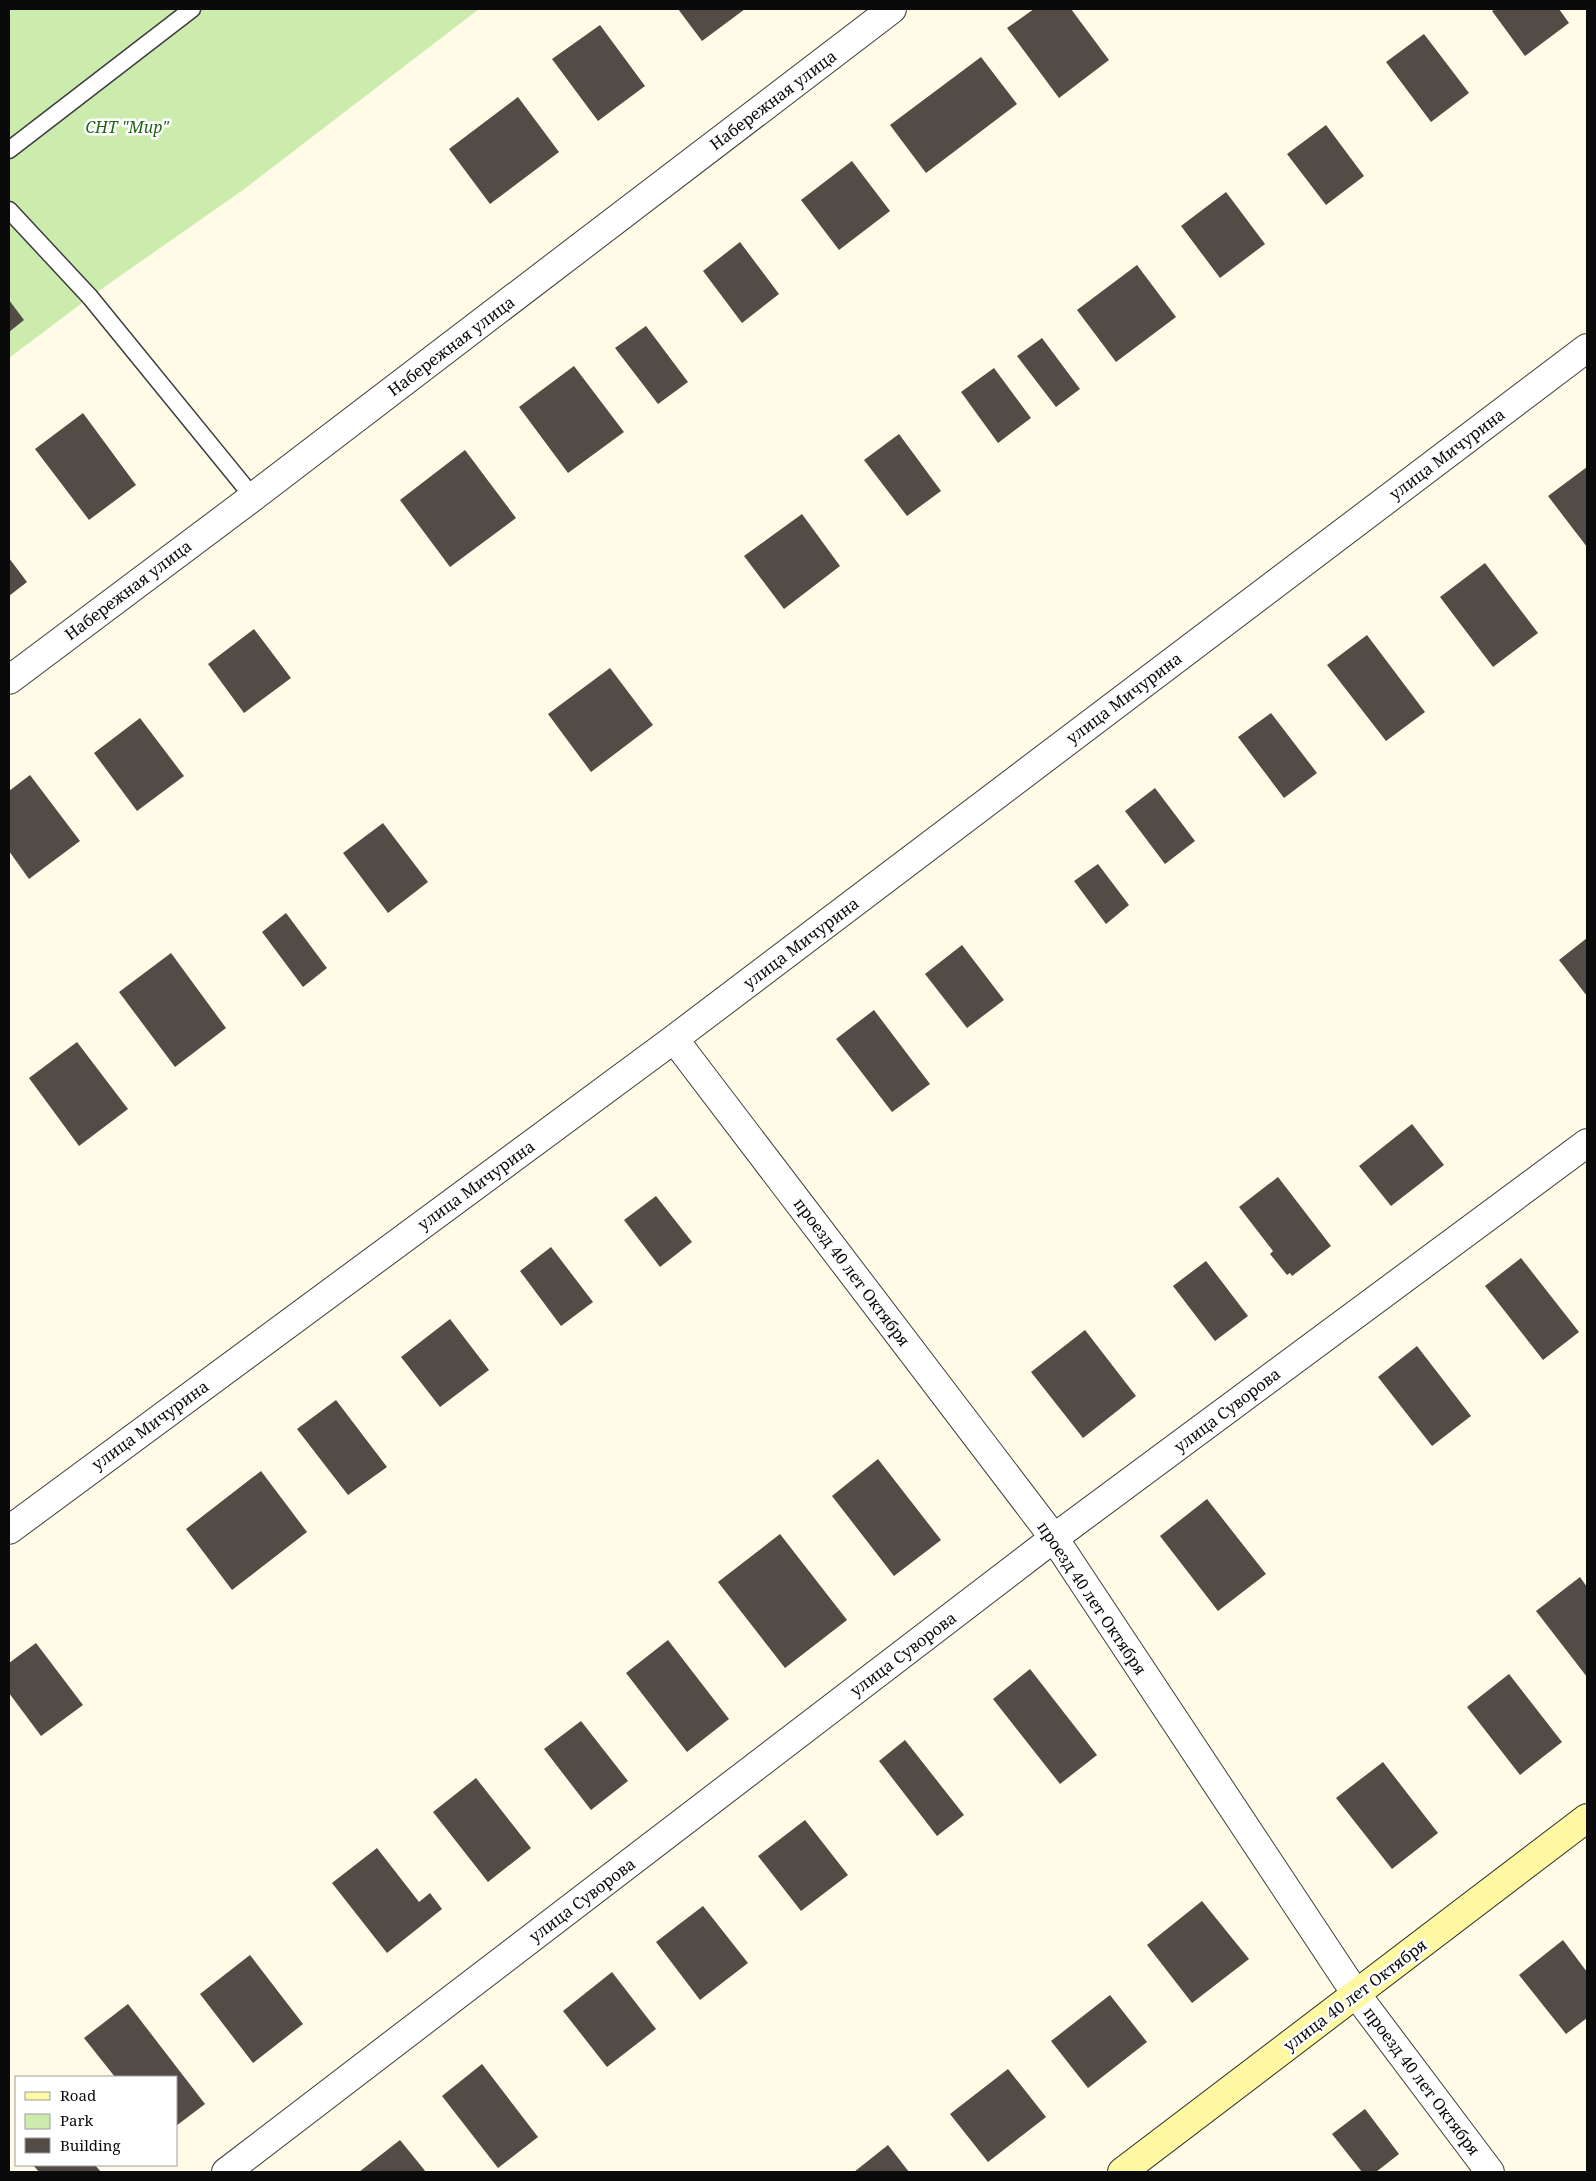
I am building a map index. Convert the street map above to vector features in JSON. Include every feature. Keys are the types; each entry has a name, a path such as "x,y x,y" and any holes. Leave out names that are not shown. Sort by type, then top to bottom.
{"street":[{"name":"Набережная улица","path":"9,680 253,497 892,9"},
{"name":"улица Мичурина","path":"9,1530 674,1038 1587,348"},
{"name":"проезд 40 лет Октября","path":"674,1038 1054,1538 1356,1994 1490,2172"},
{"name":"улица Суворова","path":"226,2172 1054,1538 1587,1143"},
{"name":"улица 40 лет Октября","path":"1122,2172 1587,1818"}],"lane":[{"path":"9,150 192,9"},
{"path":"9,210 90,297 253,497"}],"green space":[{"name":"СНТ \"Мир\"","path":"9,9 479,9 243,190 90,297 9,358"}],"building":[{"path":"678,9 745,9 702,41"},
{"path":"1034,9 1071,9 1109,60 1059,98 1007,28"},
{"path":"1496,9 1559,9 1569,23 1525,56 1492,11"},
{"path":"600,25 645,86 598,121 552,59"},
{"path":"1424,34 1469,93 1431,122 1386,62"},
{"path":"981,57 1017,104 926,173 890,125"},
{"path":"518,97 559,152 490,204 449,149"},
{"path":"1326,125 1364,176 1326,205 1287,154"},
{"path":"852,161 890,211 839,250 801,200"},
{"path":"1226,192 1265,244 1220,278 1181,226"},
{"path":"740,242 779,294 742,323 703,271"},
{"path":"1137,265 1176,317 1116,362 1077,310"},
{"path":"9,300 24,320 9,332"},
{"path":"646,326 688,382 658,404 615,348"},
{"path":"1042,338 1080,389 1056,407 1017,356"},
{"path":"574,366 624,432 568,473 519,407"},
{"path":"994,368 1031,418 998,443 961,392"},
{"path":"83,413 136,485 89,520 35,449"},
{"path":"899,434 941,491 907,516 864,460"},
{"path":"465,450 516,518 450,567 400,500"},
{"path":"1587,467 1587,547 1548,496"},
{"path":"802,514 840,566 784,609 744,556"},
{"path":"9,558 27,582 9,596"},
{"path":"1485,563 1538,633 1493,667 1440,597"},
{"path":"254,629 291,678 244,713 208,664"},
{"path":"1367,635 1425,712 1386,741 1327,665"},
{"path":"610,668 653,725 591,772 548,714"},
{"path":"1271,713 1317,773 1284,798 1238,737"},
{"path":"140,718 184,776 137,811 94,753"},
{"path":"30,775 80,841 29,879 9,851 9,791"},
{"path":"1155,788 1195,841 1165,864 1125,811"},
{"path":"383,823 428,882 388,913 343,853"},
{"path":"1098,864 1129,905 1106,924 1074,881"},
{"path":"286,913 327,968 303,987 262,932"},
{"path":"1587,938 1587,996 1559,960"},
{"path":"962,945 1004,1000 967,1028 925,974"},
{"path":"171,953 226,1028 175,1067 119,992"},
{"path":"874,1010 930,1084 892,1112 836,1039"},
{"path":"77,1042 128,1109 79,1146 29,1078"},
{"path":"1412,1124 1444,1165 1391,1206 1359,1166"},
{"path":"1278,1177 1331,1246 1292,1276 1290,1273 1287,1275 1270,1254 1273,1251 1239,1207"},
{"path":"656,1196 692,1242 660,1267 624,1220"},
{"path":"551,1247 593,1302 561,1326 520,1271"},
{"path":"1521,1258 1579,1332 1543,1360 1485,1286"},
{"path":"1206,1261 1248,1316 1215,1341 1173,1286"},
{"path":"450,1319 489,1370 440,1407 401,1357"},
{"path":"1085,1330 1136,1396 1083,1438 1031,1372"},
{"path":"1417,1346 1471,1416 1432,1446 1378,1377"},
{"path":"336,1400 387,1467 348,1495 297,1429"},
{"path":"878,1459 941,1540 894,1576 832,1496"},
{"path":"261,1471 307,1532 232,1590 186,1529"},
{"path":"1207,1499 1266,1574 1218,1611 1160,1536"},
{"path":"780,1534 847,1620 785,1668 718,1582"},
{"path":"1580,1577 1587,1587 1587,1677 1536,1611"},
{"path":"668,1640 729,1719 687,1752 626,1673"},
{"path":"36,1643 83,1705 41,1736 9,1693 9,1663"},
{"path":"1030,1669 1097,1755 1060,1784 993,1699"},
{"path":"1509,1674 1562,1742 1520,1775 1467,1707"},
{"path":"581,1721 628,1781 591,1810 544,1749"},
{"path":"905,1740 964,1815 937,1836 879,1761"},
{"path":"1383,1762 1438,1833 1392,1869 1336,1798"},
{"path":"476,1778 531,1848 488,1882 433,1812"},
{"path":"805,1820 848,1875 801,1911 758,1856"},
{"path":"377,1848 419,1902 430,1893 442,1909 387,1953 332,1883"},
{"path":"1202,1901 1249,1959 1192,2003 1147,1945"},
{"path":"703,1906 748,1963 700,2000 656,1942"},
{"path":"1563,1940 1587,1972 1587,2018 1566,2034 1519,1975"},
{"path":"250,1955 303,2024 253,2063 200,1994"},
{"path":"612,1972 656,2029 607,2067 563,2011"},
{"path":"1110,1995 1147,2042 1088,2088 1051,2041"},
{"path":"128,2004 205,2104 178,2124 178,2076 114,2076 84,2038"},
{"path":"482,2064 538,2137 498,2168 442,2096"},
{"path":"1008,2069 1046,2117 988,2162 950,2114"},
{"path":"1365,2109 1399,2154 1376,2172 1362,2172 1332,2134"},
{"path":"400,2140 426,2172 359,2172"},
{"path":"888,2145 909,2172 854,2172"},
{"path":"34,2166 96,2166 101,2172 39,2172"}]}
